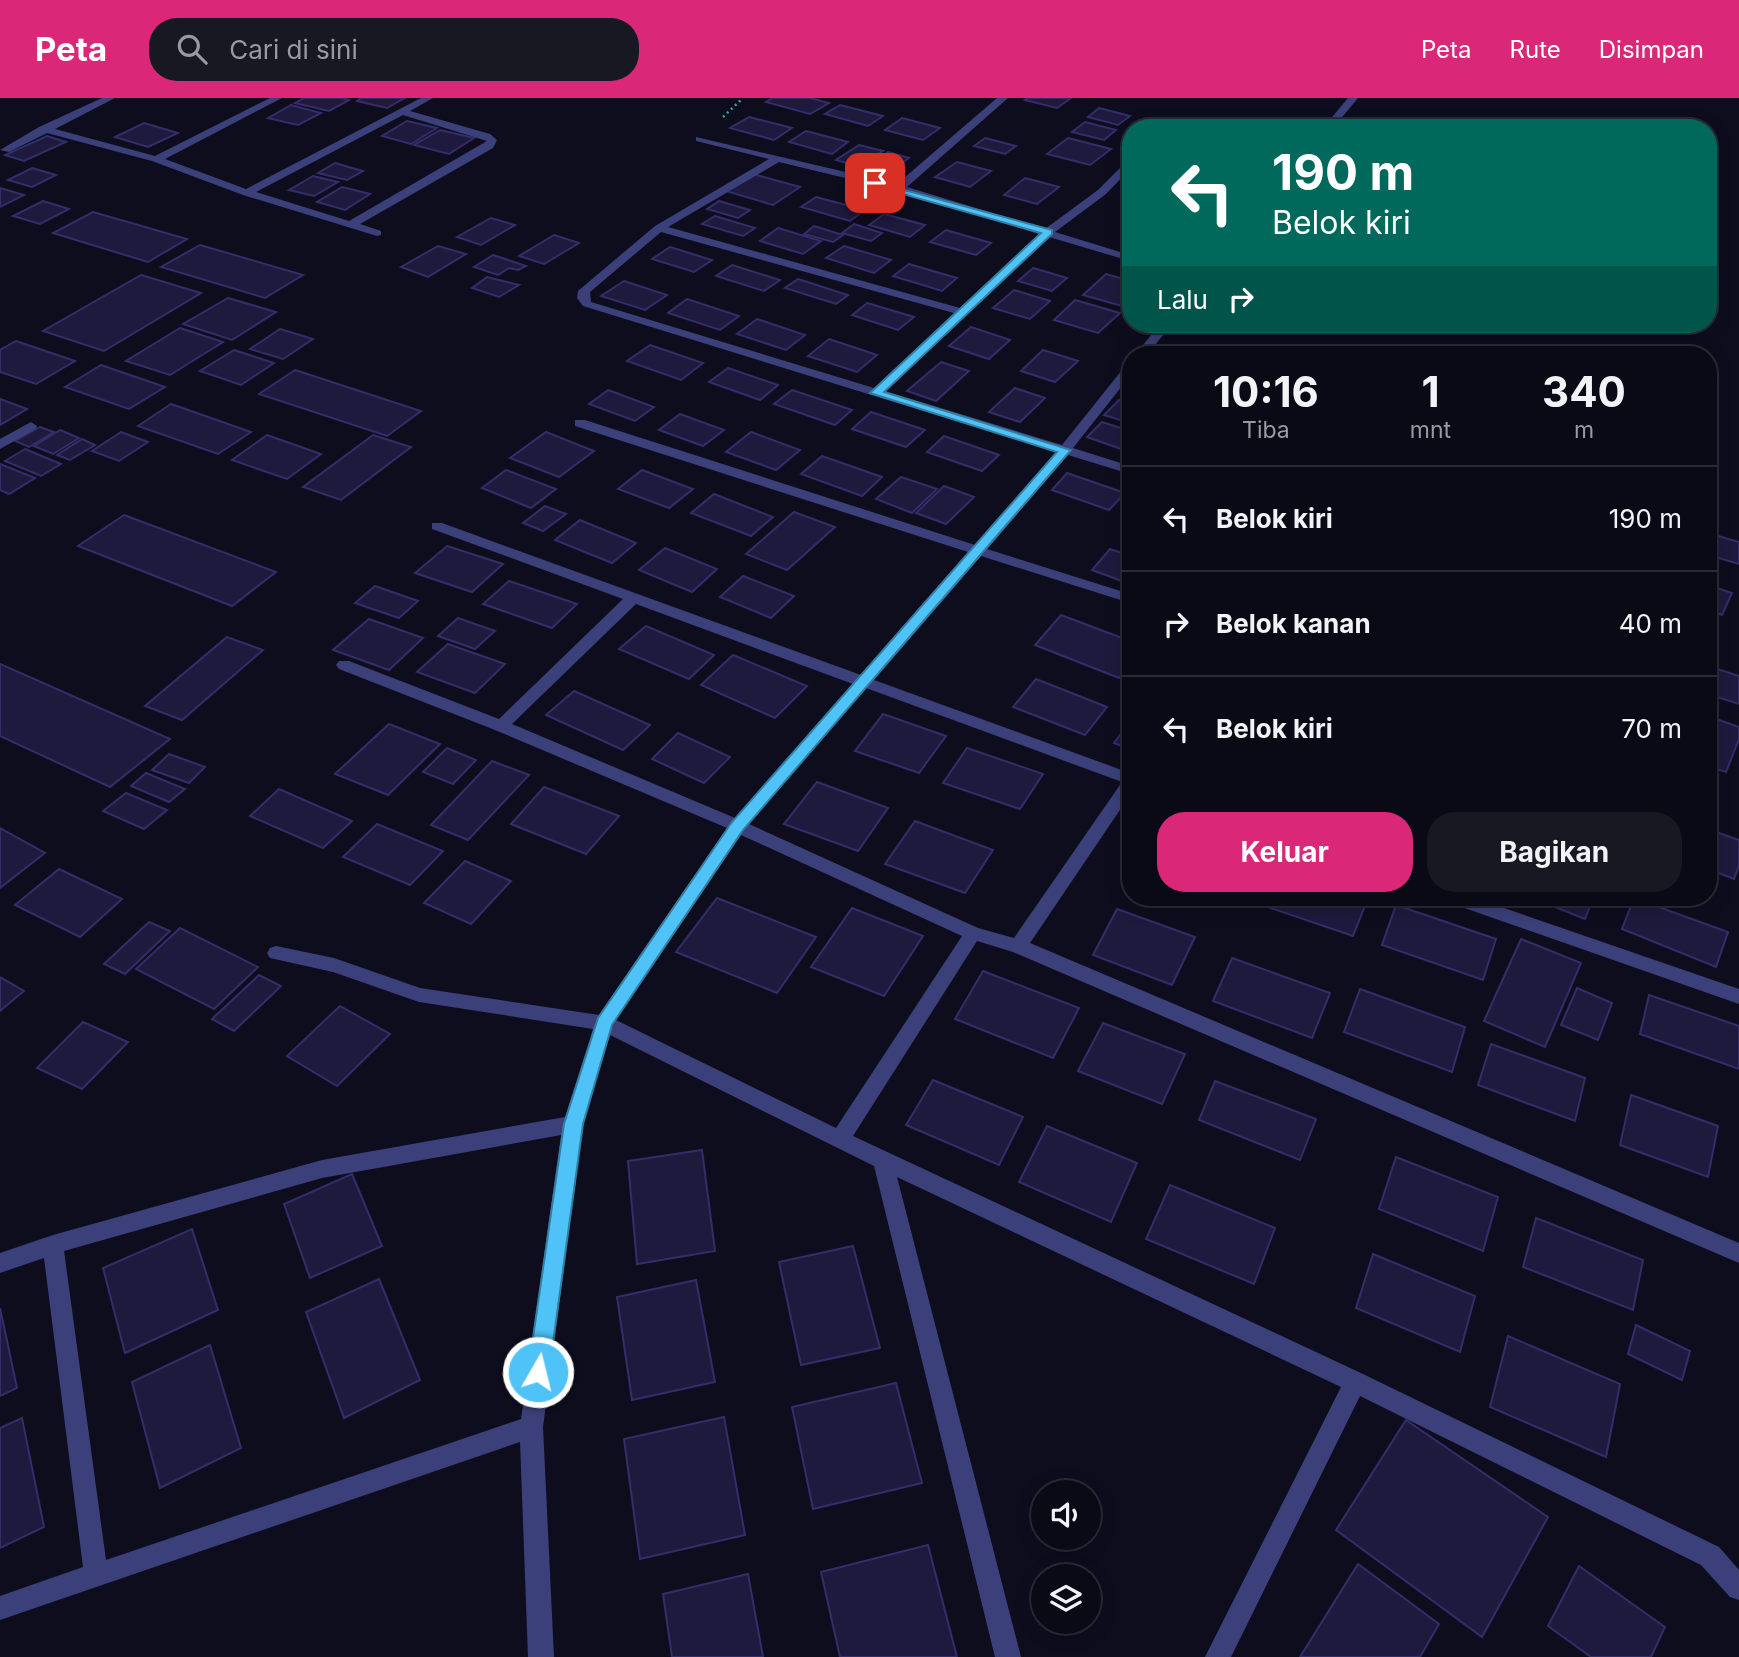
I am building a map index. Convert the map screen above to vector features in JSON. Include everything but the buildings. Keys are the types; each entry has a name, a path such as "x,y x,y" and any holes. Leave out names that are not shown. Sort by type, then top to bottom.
{"street":[{"path":"5,150 110,98"},
{"path":"156,159 277,98"},
{"path":"247,193 428,98"},
{"path":"900,188 1003,98"},
{"path":"1336,119 1353,98"},
{"path":"352,224 489,146 492,141 486,136 402,112"},
{"path":"43,129 156,159 247,193 377,233"},
{"path":"700,139 900,188 1122,255"},
{"path":"776,159 659,228 584,291 583,298 587,304 1122,468"},
{"path":"876,393 1048,232 1102,192 1122,172"},
{"path":"659,228 962,312"},
{"path":"541,1657 531,1427 573,1124 604,1023 738,826 1065,450 1122,378"},
{"path":"580,423 1122,596"},
{"path":"0,445 31,426"},
{"path":"437,526 1122,778"},
{"path":"501,726 633,598"},
{"path":"344,665 501,726 738,826 973,933 1018,946 1739,1253"},
{"path":"1018,946 1122,793"},
{"path":"1479,906 1739,997"},
{"path":"840,1139 973,933"},
{"path":"276,953 334,965 419,995 604,1023 883,1161 1355,1382 1710,1556 1739,1588"},
{"path":"0,1263 53,1245 322,1169 573,1124"},
{"path":"883,1161 1008,1657"},
{"path":"53,1245 96,1573"},
{"path":"1218,1657 1355,1382"},
{"path":"0,1608 96,1573 531,1427"}],"route":[{"path":"538,1372 573,1124 604,1023 738,826 1065,450 876,393 1048,232 875,183"}]}
